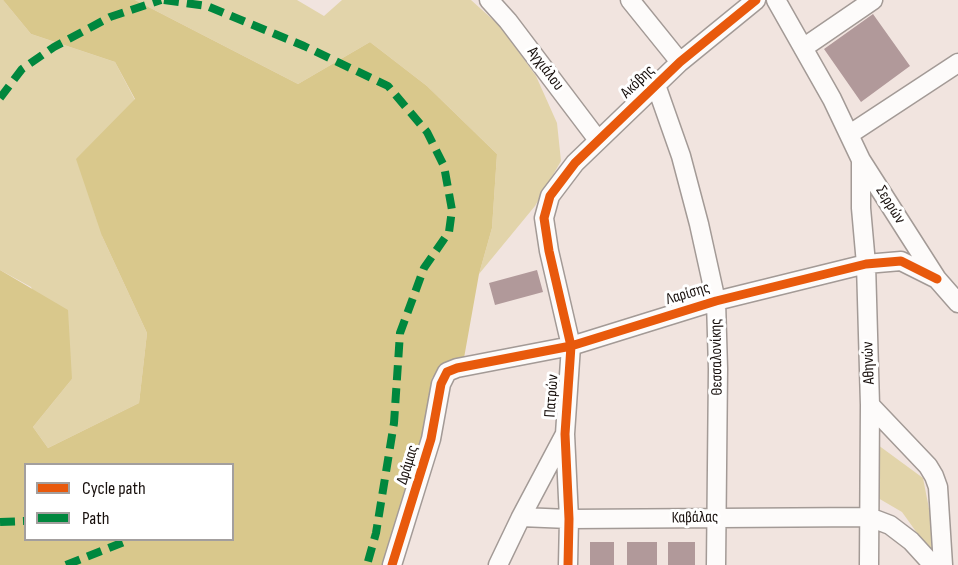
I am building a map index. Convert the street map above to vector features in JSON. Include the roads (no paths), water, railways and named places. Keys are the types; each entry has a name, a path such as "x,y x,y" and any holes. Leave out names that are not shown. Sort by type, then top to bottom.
{"street":[{"name":"Αγχιάλου","path":"489,0 508,21 598,140"},
{"path":"630,0 680,62"},
{"name":"Ακόβης","path":"550,196 575,163 598,140 680,62 756,0"},
{"path":"776,0 803,48 873,0"},
{"name":"Σερρών","path":"803,48 832,99 861,160 937,279 958,303"},
{"path":"850,134 958,63"},
{"name":"Θεσσαλονίκης","path":"656,85 681,156 716,301 718,369 716,565"},
{"name":"Αθηνών","path":"861,160 870,405 870,565"},
{"name":"Πατρών","path":"550,196 544,218 571,346 565,434 569,519 568,565"},
{"name":"Λαρίσης","path":"447,372 457,368 571,346 716,301 866,264 901,261 937,279"},
{"name":"Δράμας","path":"392,565 432,439 441,384 447,372"},
{"path":"870,405 928,466 934,476 938,487 943,565"},
{"path":"498,565 520,517 565,434"},
{"name":"Καβάλας","path":"520,517 569,519 869,517"},
{"path":"869,517 890,525 912,541 933,565"}]}
